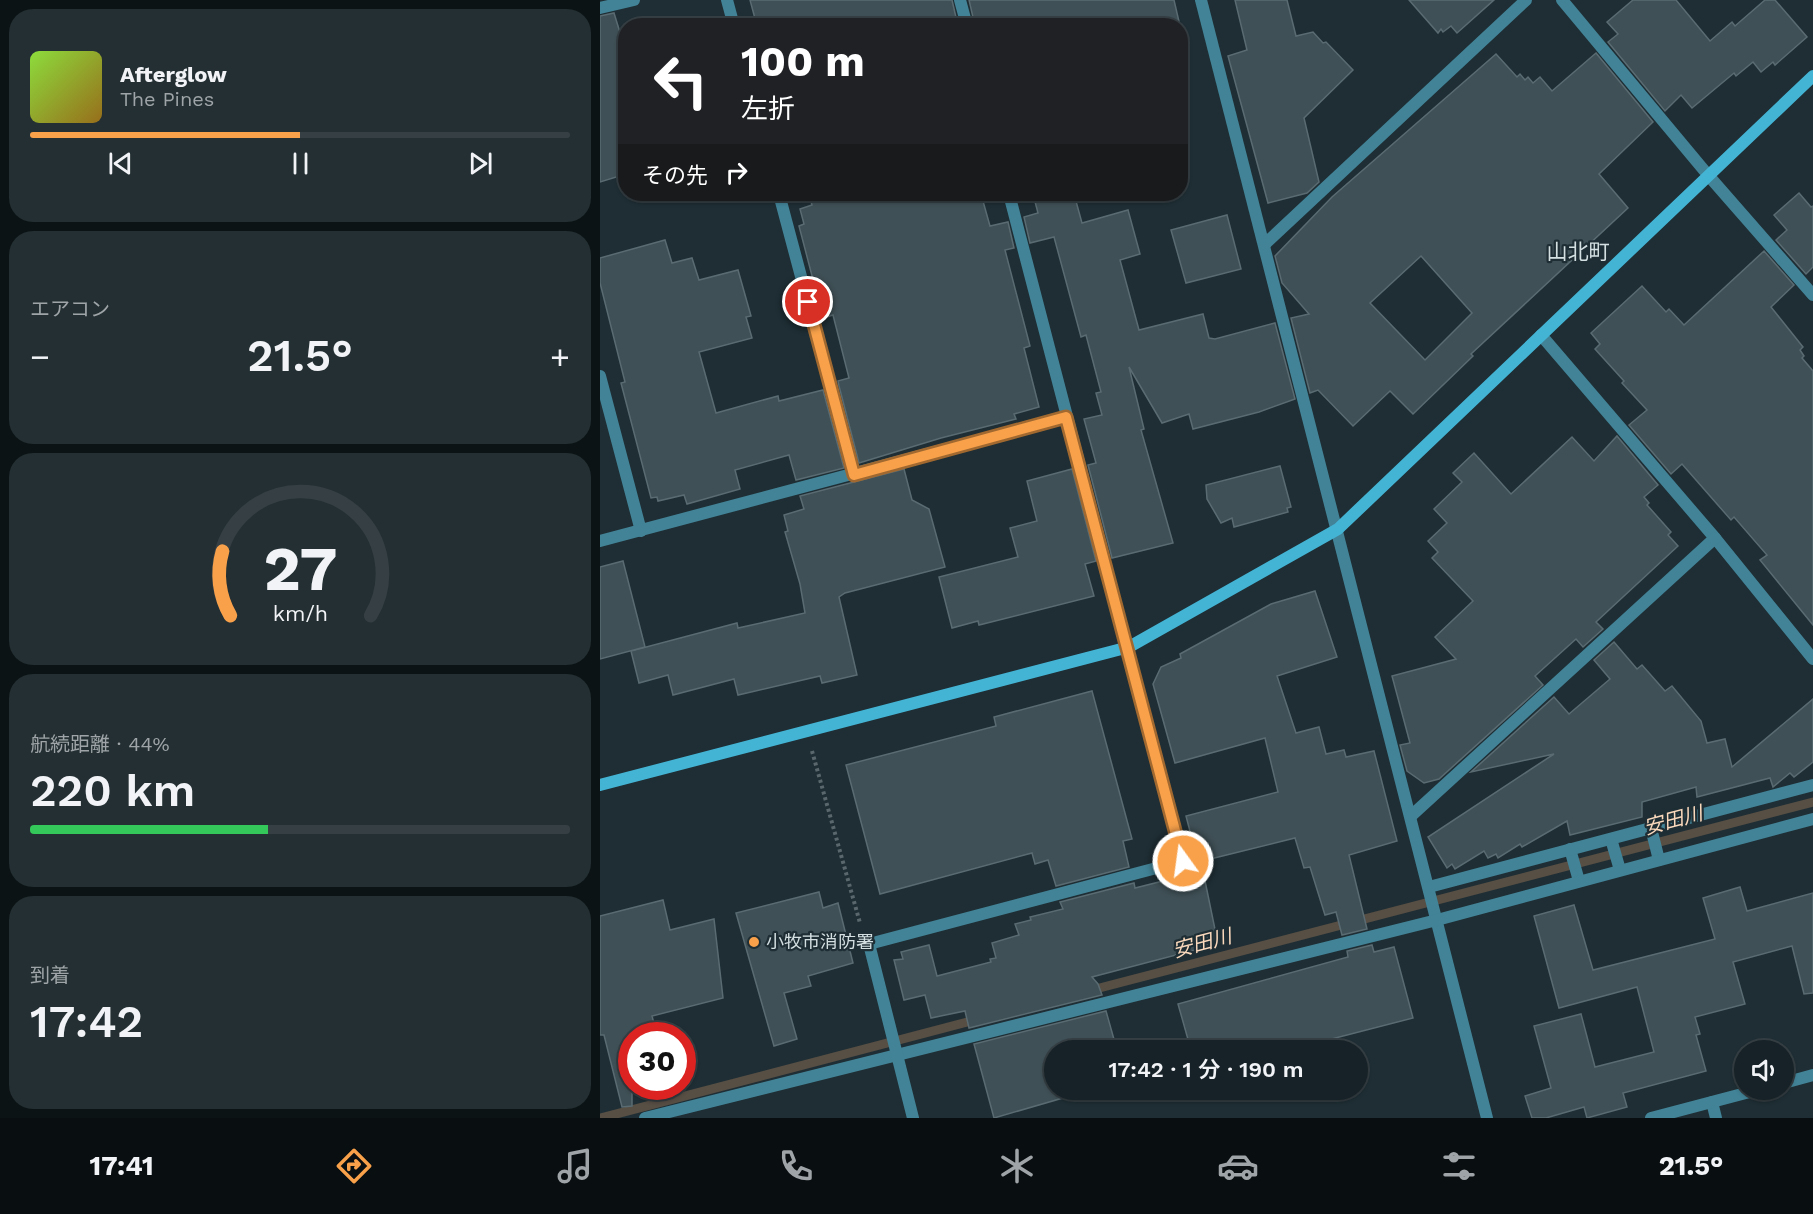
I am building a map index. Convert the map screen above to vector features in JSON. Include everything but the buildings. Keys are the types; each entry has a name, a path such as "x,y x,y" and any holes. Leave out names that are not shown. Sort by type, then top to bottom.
{"street":[{"path":"600,8 634,0"},
{"path":"728,0 732,18"},
{"path":"960,0 965,18"},
{"path":"1201,0 1487,1118"},
{"path":"1265,244 1526,0"},
{"path":"1563,0 1708,175 1813,295"},
{"path":"600,785 1129,647 1338,529 1813,76"},
{"path":"781,201 854,475"},
{"path":"913,1118 869,944 1183,861 1012,201"},
{"path":"1541,335 1715,538 1813,659"},
{"path":"600,376 641,531"},
{"path":"600,541 1066,417"},
{"path":"1411,816 1715,538"},
{"path":"1429,887 1813,785"},
{"path":"645,1118 1437,920 1813,819"},
{"path":"1651,828 1659,860"},
{"path":"1611,839 1620,870"},
{"path":"1570,849 1578,881"},
{"path":"1794,1080 1813,1075"},
{"path":"1651,1118 1734,1096"},
{"path":"1712,1102 1716,1118"}],"path":[{"path":"807,730 861,927 869,944"}],"waterway":[{"name":"安田川","path":"1088,991 1813,802"},
{"name":"安田川","path":"601,1118 979,1019"}],"place":[{"name":"小牧市消防署","path":"754,942"}],"district":[{"name":"山北町","path":"1578,252"}],"route":[{"path":"808,302 854,475 1066,417 1129,647 1183,861"}]}
